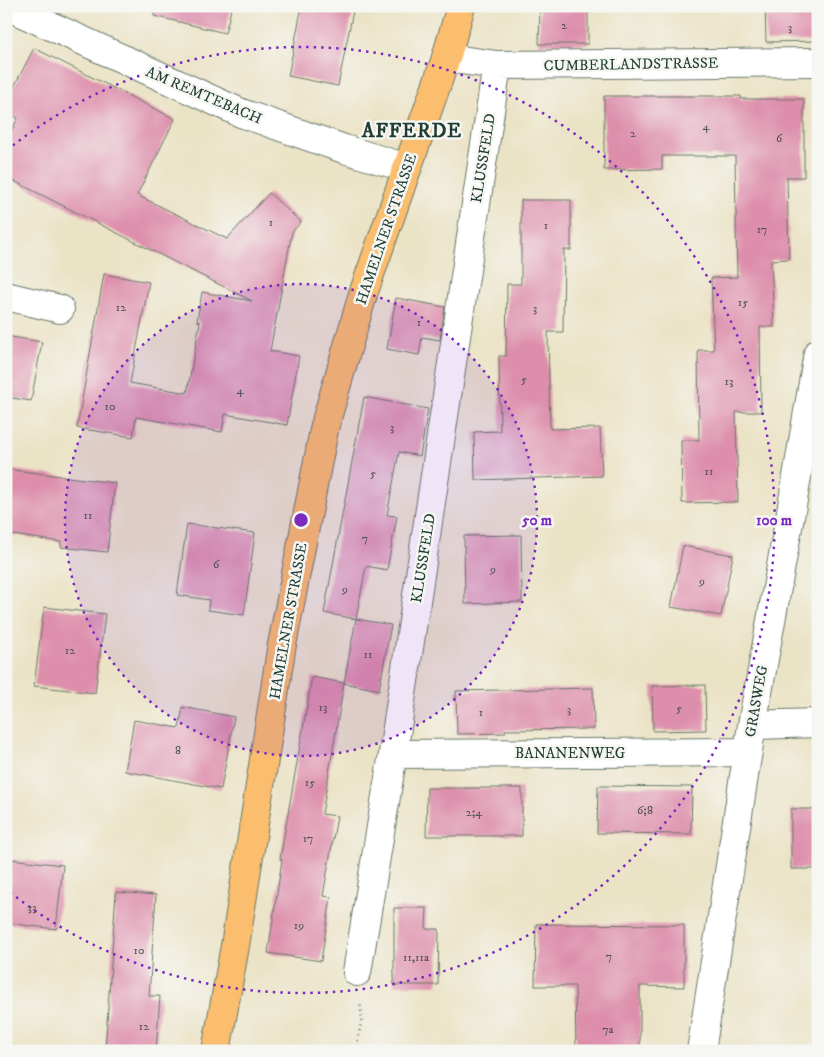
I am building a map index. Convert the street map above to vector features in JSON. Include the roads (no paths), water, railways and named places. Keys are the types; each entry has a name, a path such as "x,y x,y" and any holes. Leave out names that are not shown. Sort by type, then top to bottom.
{"main road":[{"name":"HAMELNER STRASSE","path":"216,1051 235,946 281,650 325,425 363,294 446,58 461,6"}],"street":[{"name":"AM REMTEBACH","path":"7,6 241,113 344,149 407,168"},
{"name":"CUMBERLANDSTRASSE","path":"446,58 497,66 818,62"},
{"name":"KLUSSFELD","path":"357,972 393,754 497,66"},
{"path":"6,296 60,309"},
{"name":"GRASWEG","path":"701,1051 752,725 806,500 818,353"},
{"path":"752,725 818,724"},
{"name":"BANANENWEG","path":"393,754 748,752"}],"district":[{"name":"AFFERDE","path":"412,130"}]}
